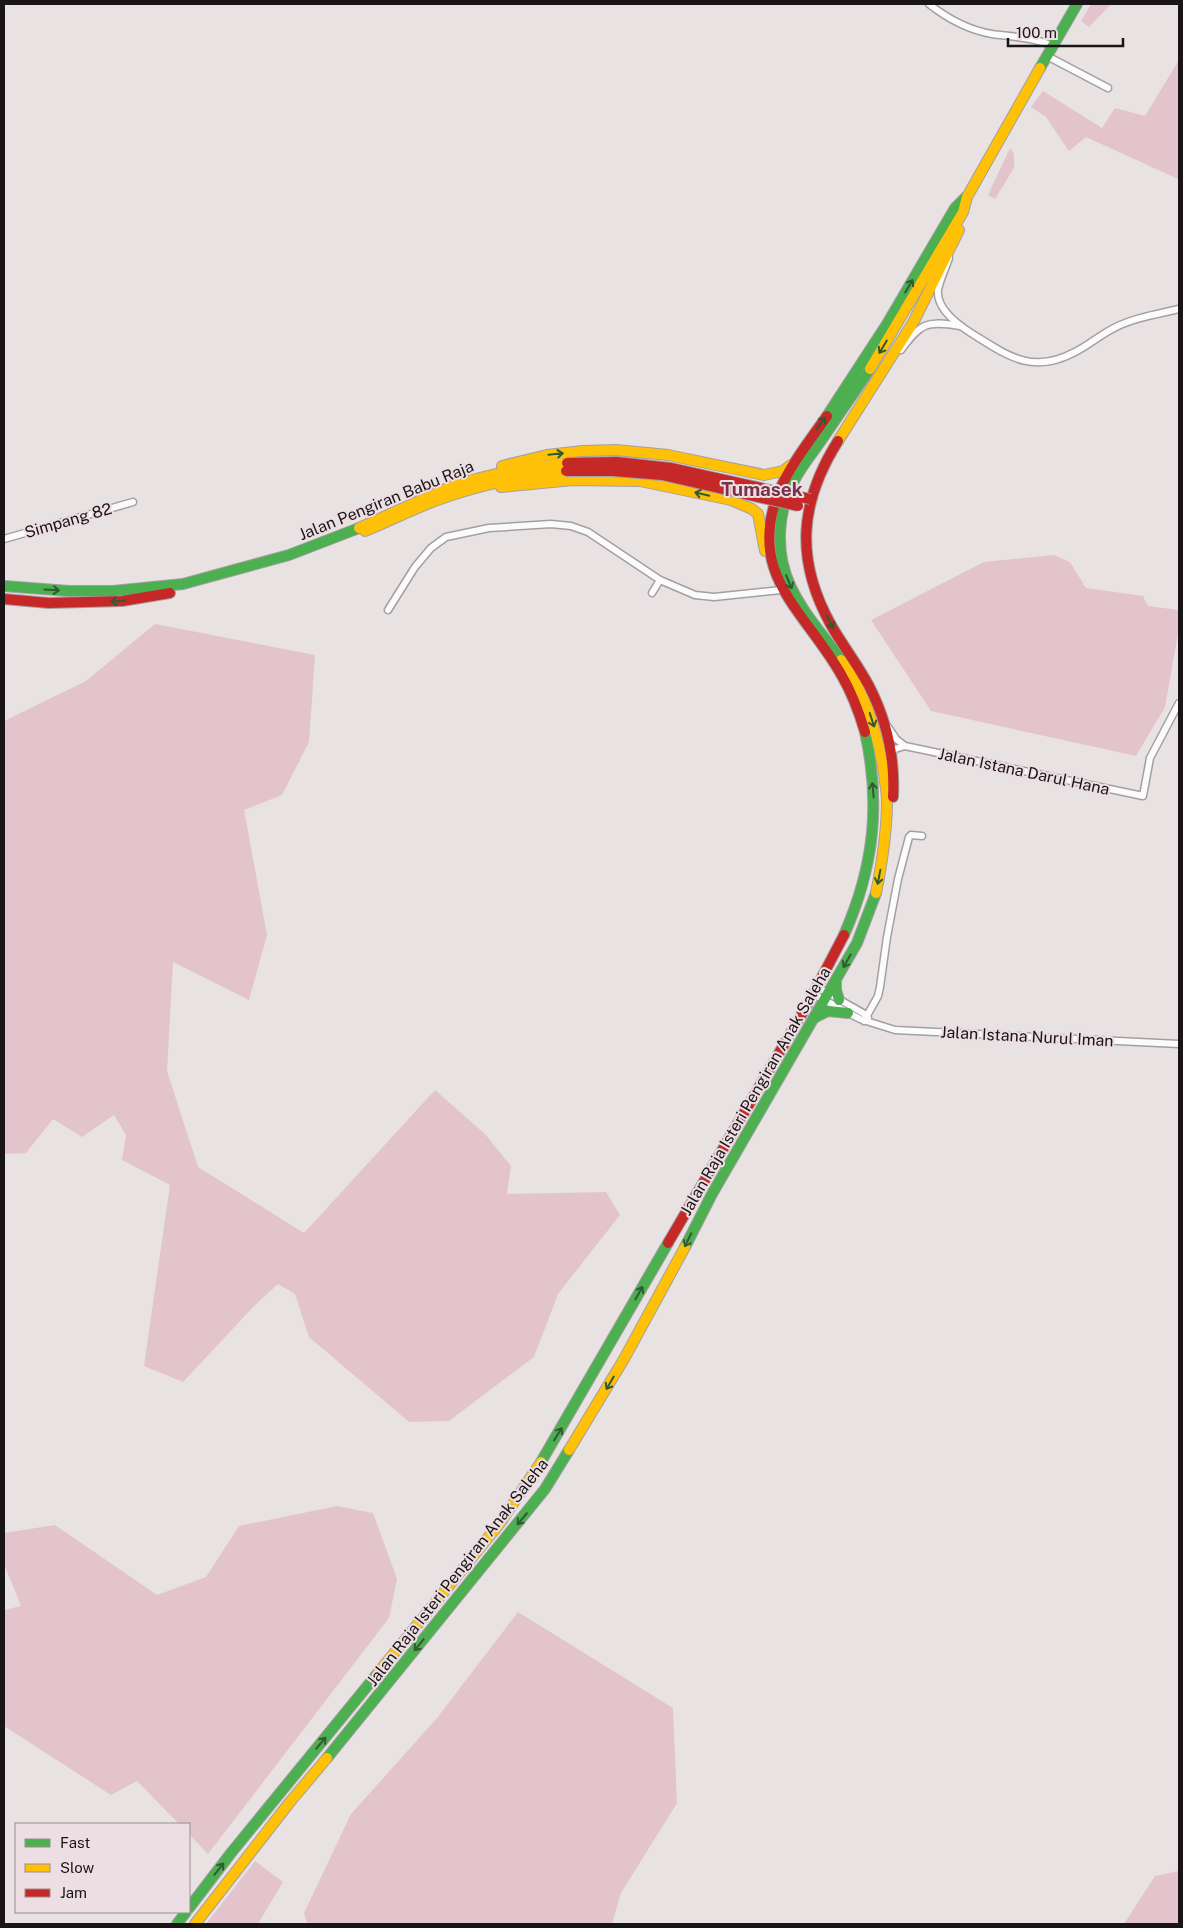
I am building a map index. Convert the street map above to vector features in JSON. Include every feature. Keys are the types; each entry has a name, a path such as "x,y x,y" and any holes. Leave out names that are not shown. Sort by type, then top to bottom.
{"main road":[{"name":"Jalan Raja Isteri Pengiran Anak Saleha","path":"195,1924 290,1802 376,1699 545,1489 624,1359 712,1194 857,943 876,892 887,822 885,778 877,735 854,677 798,600 784,571 780,547 782,514 794,480 872,366 961,215 967,197 1077,4"},
{"name":"Jalan Raja Isteri Pengiran Anak Saleha","path":"190,1906 494,1531 521,1495 815,991 844,937 858,904 865,878 874,821 873,780 866,737 848,686 836,666 781,590 774,570 770,549 772,515 781,486 793,463 863,362 955,208 967,197"},
{"path":"887,822 893,794 891,755 883,718 869,685 838,639 815,588 806,545 809,504 817,479 828,458 914,320 955,240 960,228 961,215"},
{"path":"461,488 481,473 519,461 548,454 583,451 616,450 668,455 764,475 783,471 793,463"},
{"name":"Jalan Pengiran Babu Raja","path":"4,599 49,603 122,601 181,591 300,557 461,488 506,471 618,462 671,468 809,504"},
{"path":"461,488 610,480 640,481 732,500 752,502 759,500 766,487 761,478 743,472"},
{"name":"Jalan Pengiran Babu Raja","path":"4,586 89,592 180,585 259,565 298,552 332,540 428,496 461,488"},
{"path":"732,500 752,508 758,514 767,556 774,570"},
{"path":"836,980 839,1000"},
{"path":"814,1018 828,1011 848,1013"},
{"path":"177,1924 185,1913"}],"street":[{"path":"929,4 944,16 966,27 990,34 1033,38 1053,46"},
{"path":"1047,56 1108,88"},
{"path":"955,240 938,292 941,306 960,326 1016,359 1029,363 1042,363 1066,357 1116,327 1179,310"},
{"path":"884,369 921,326 935,322 960,326"},
{"name":"Simpang 82","path":"4,539 133,502"},
{"path":"388,610 415,567 431,548 446,537 489,528 551,524 571,526 588,532 660,580 695,595 714,597 781,590"},
{"path":"652,592 660,580"},
{"name":"Jalan Istana Darul Hana","path":"905,746 1143,796 1155,746 1179,703"},
{"path":"883,718 896,739 905,746"},
{"path":"891,755 895,749 905,746"},
{"path":"865,1018 880,987 894,898 909,837 911,834 922,836"},
{"name":"Jalan Istana Nurul Iman","path":"815,991 848,1013 865,1018"},
{"name":"Jalan Istana Nurul Iman","path":"826,997 839,1000 874,1024 895,1030 1179,1044"},
{"path":"190,1908 202,1915"}],"shaded area":[{"path":"1091,4 1111,4 1089,27 1081,21"},
{"path":"1179,60 1178,179 1086,137 1069,151 1046,117 1031,107 1043,91 1102,128 1115,108 1145,116"},
{"path":"1010,148 1014,154 1014,168 995,199 988,195"},
{"path":"1054,555 1070,562 1086,588 1143,596 1148,606 1179,610 1179,628 1165,707 1136,756 931,711 871,620 984,562"},
{"path":"155,624 315,655 309,742 282,795 244,810 267,935 249,1000 173,962 167,1071 198,1167 304,1233 435,1090 485,1134 511,1166 507,1194 606,1192 620,1215 558,1294 534,1357 449,1421 409,1422 309,1337 295,1294 278,1284 256,1304 183,1382 144,1366 170,1185 122,1160 126,1135 114,1115 82,1137 53,1119 26,1153 4,1154 4,721 86,681"},
{"path":"337,1506 373,1513 397,1579 389,1618 208,1854 190,1835 190,1823 178,1823 137,1781 111,1795 4,1726 4,1610 21,1606 4,1564 4,1533 55,1525 157,1595 206,1577 239,1526"},
{"path":"518,1612 673,1708 677,1803 621,1893 612,1924 307,1924 304,1913 351,1814 437,1718"},
{"path":"255,1861 283,1882 258,1924 206,1924"},
{"path":"1179,1871 1179,1924 1124,1924 1155,1876"}],"traffic: fast":[{"path":"1040,68 1077,4"},
{"path":"827,416 887,324 955,208 966,197"},
{"path":"841,660 807,614 790,585 782,559 780,532 785,504 795,479 870,369"},
{"path":"4,586 69,591 113,591 183,584 289,555 359,528"},
{"path":"844,935 862,885 872,835 873,785 865,732"},
{"path":"685,1247 712,1194 857,943 876,893"},
{"path":"836,981 839,1000"},
{"path":"816,1017 828,1011 848,1013"},
{"path":"541,1462 668,1243"},
{"path":"327,1758 545,1489 569,1450"},
{"path":"190,1907 231,1853 378,1673"},
{"path":"177,1924 185,1913"}],"traffic: slow":[{"path":"870,369 963,212 967,197 1040,68"},
{"path":"838,441 914,321 959,230"},
{"path":"502,466 547,455 616,450 668,455 764,475 783,471 791,465"},
{"path":"359,528 459,483 513,470 567,463"},
{"path":"365,531 432,502 481,486 566,471"},
{"path":"501,487 573,480 640,481 731,500 752,509 758,514 765,551"},
{"path":"841,660 857,686 870,714 884,774 887,798 886,824 876,893"},
{"path":"569,1450 624,1359 685,1247"},
{"path":"378,1673 500,1523 541,1462"},
{"path":"195,1924 290,1802 327,1758"}],"traffic: jam":[{"path":"827,416 796,461 780,489 771,519 769,545 774,569 784,590 842,676 855,703 865,732"},
{"path":"838,441 815,487 809,509 806,532 807,555 811,578 819,601 831,625 869,686 881,713 891,754 893,797"},
{"path":"567,463 617,462 671,468 810,499"},
{"path":"566,471 613,471 662,475 798,506"},
{"path":"4,599 49,603 122,601 170,593"},
{"path":"668,1243 810,1000 844,935"}],"district":[{"name":"Tumasek","path":"762,489"}]}
